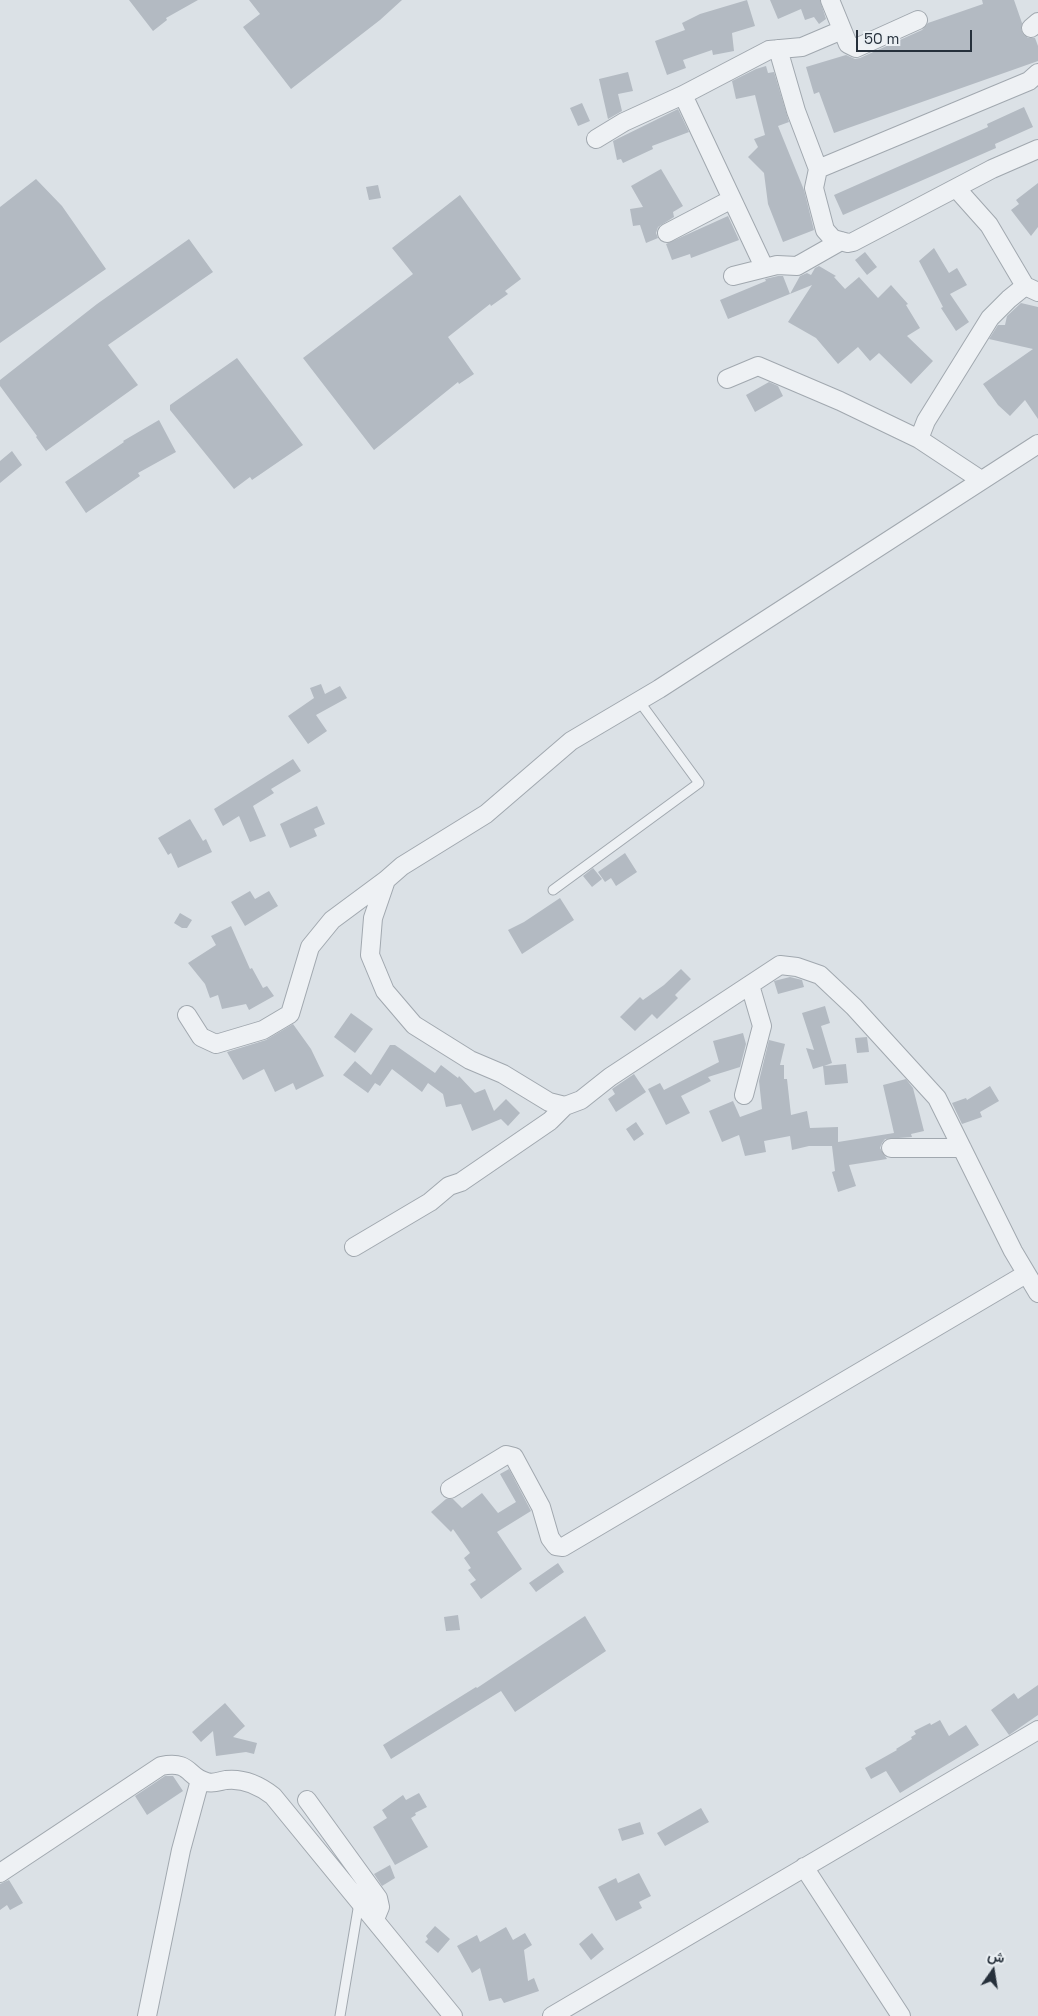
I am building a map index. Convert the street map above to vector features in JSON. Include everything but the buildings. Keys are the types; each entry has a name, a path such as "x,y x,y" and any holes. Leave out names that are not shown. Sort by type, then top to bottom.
{"street":[{"path":"830,0 850,46 859,48 918,20"},
{"path":"596,139 624,122 683,95 770,50 802,48 842,30"},
{"path":"778,49 796,112 818,169 814,188 825,230 834,239 853,242 956,188 1038,149"},
{"path":"818,169 1029,81 1038,73"},
{"path":"683,95 764,267"},
{"path":"918,438 926,421 990,318 1008,298 1031,289 989,225 956,188"},
{"path":"667,233 732,199"},
{"path":"733,276 764,267 777,265 797,266 841,241"},
{"path":"727,378 758,366 840,401 918,438 981,480"},
{"path":"187,1015 201,1037 216,1044 263,1030 290,1014 310,947 332,920 402,866 486,814 571,742 1038,444"},
{"path":"386,880 374,918 370,955 384,991 414,1025 470,1060 503,1074 549,1102 565,1106"},
{"path":"354,1247 430,1202 449,1186 461,1182 550,1121 565,1106 581,1100 610,1077 780,965 797,967 820,975 854,1007 937,1098 1013,1251 1038,1294"},
{"path":"744,1095 762,1026 750,986"},
{"path":"891,1148 962,1148"},
{"path":"450,1489 506,1455 514,1457 541,1507 550,1538 556,1546 564,1547 1026,1274"},
{"path":"552,2016 1038,1730"},
{"path":"0,1873 154,1769 169,1764 178,1765 185,1767 200,1780 211,1783 227,1780 247,1782 265,1790 280,1804 453,2016"},
{"path":"147,2016 180,1850 200,1780"},
{"path":"307,1800 378,1898 380,1907 375,1919"},
{"path":"804,1868 901,2016"}],"lane":[{"path":"553,890 699,783 638,701"},
{"path":"340,2016 359,1900"}]}
